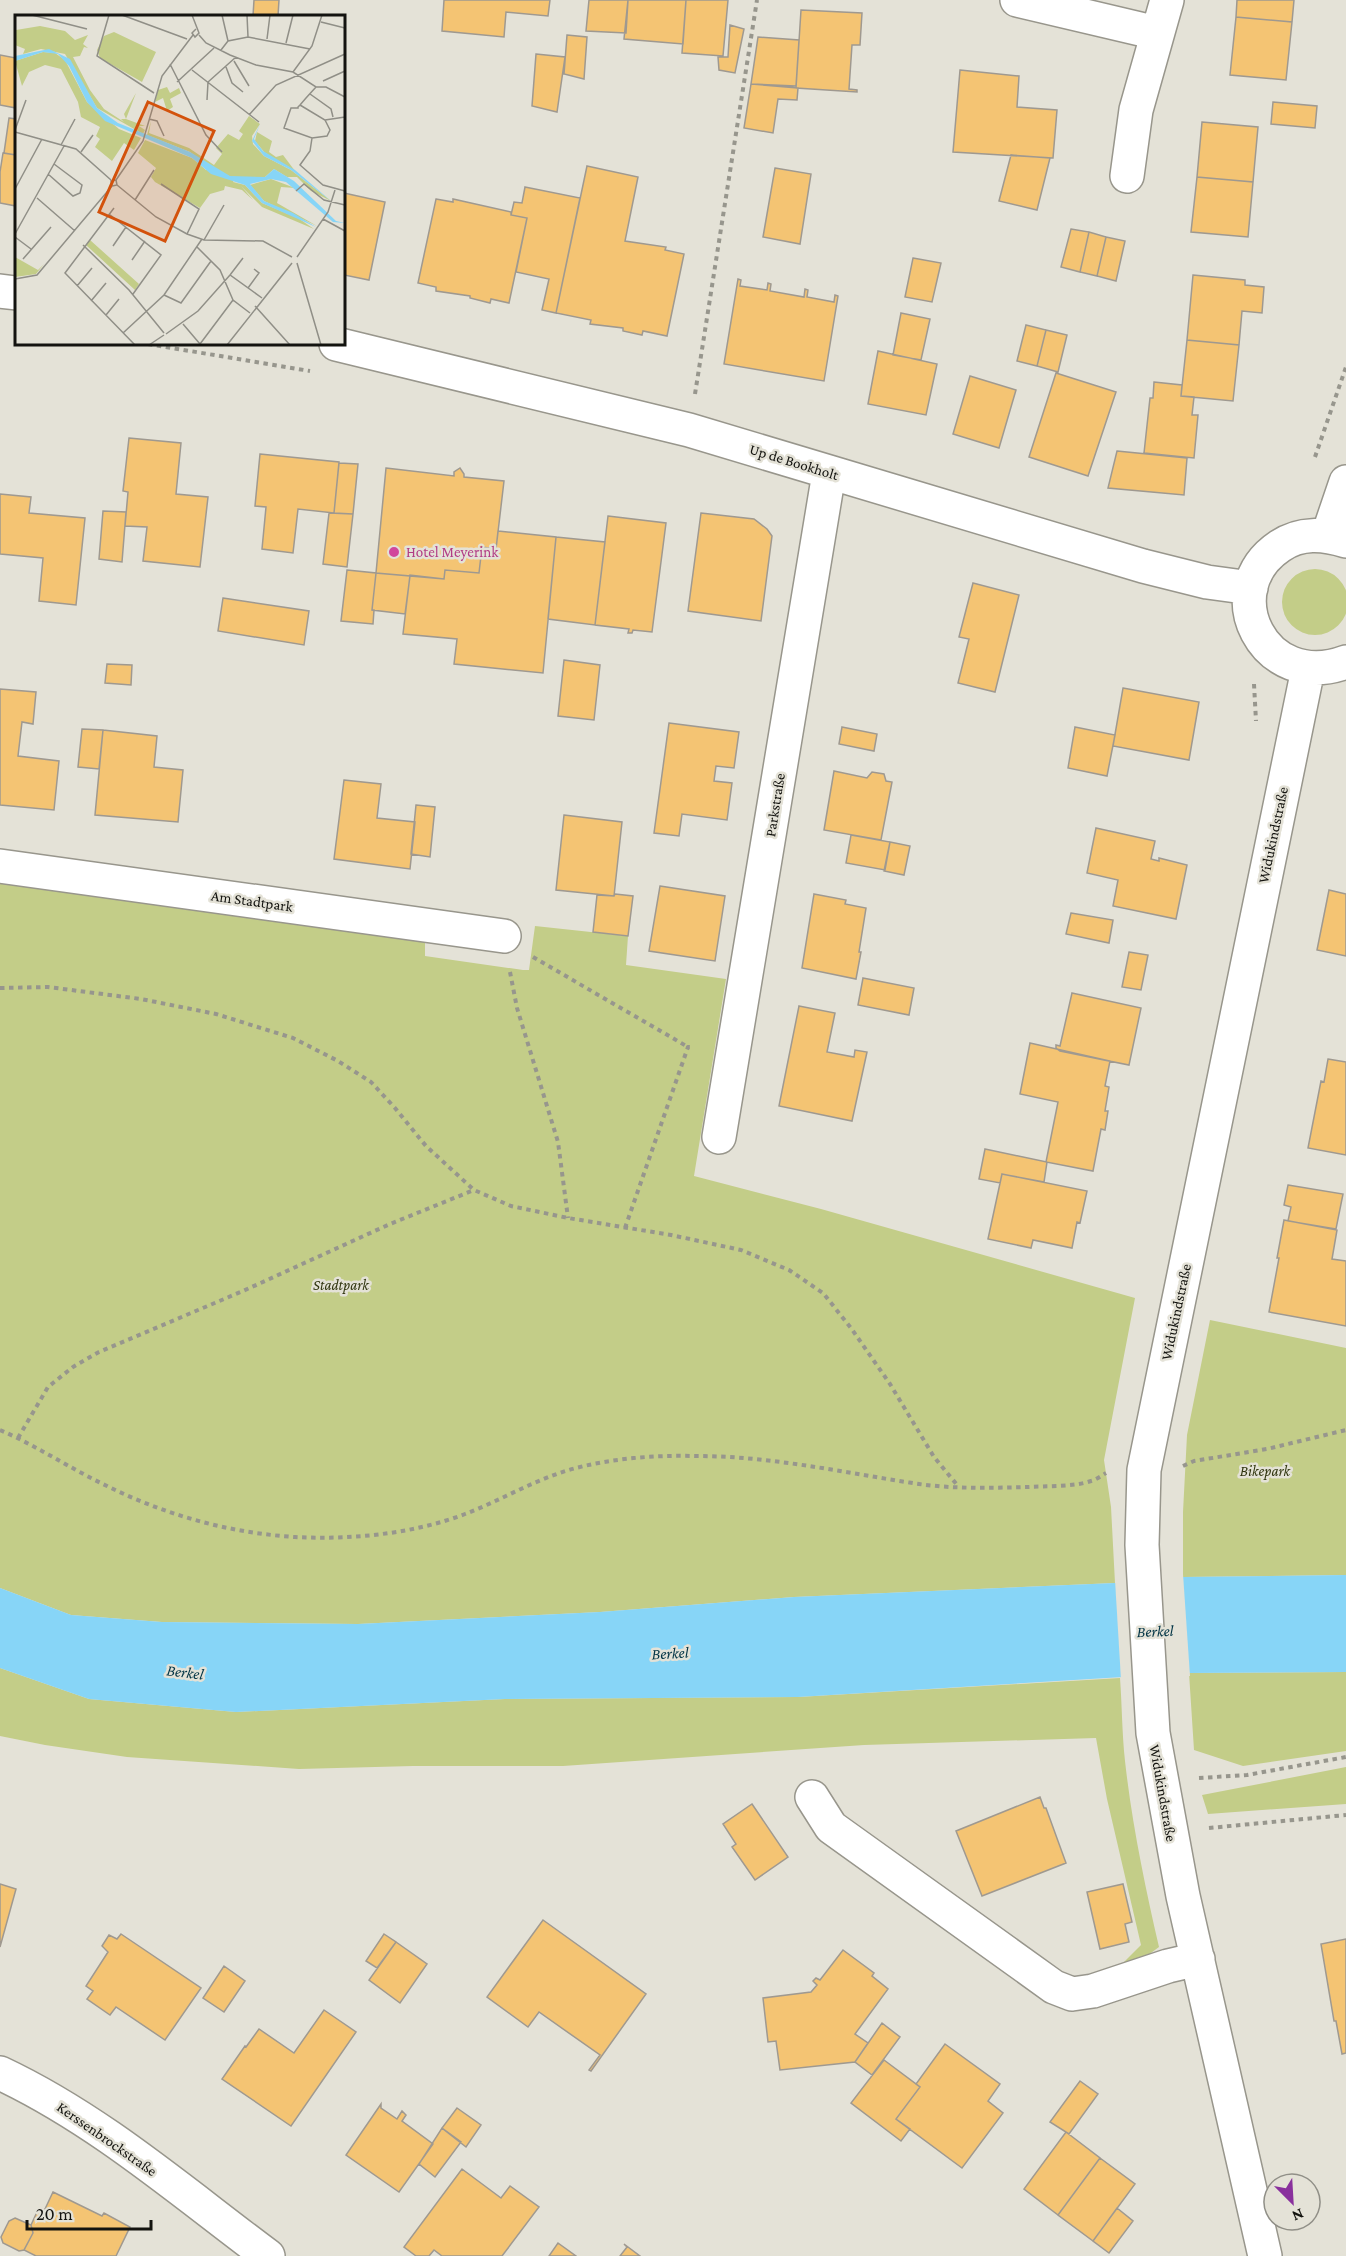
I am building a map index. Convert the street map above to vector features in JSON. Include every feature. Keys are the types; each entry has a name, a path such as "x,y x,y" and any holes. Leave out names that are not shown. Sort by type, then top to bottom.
{"street":[{"path":"1017,0 1157,33"},
{"path":"1127,176 1136,110 1167,0"},
{"path":"0,291 15,293"},
{"name":"Up de Bookholt","path":"340,345 689,430 1143,566 1207,582 1251,588"},
{"name":"Parkstraße","path":"719,1137 829,473"},
{"path":"1346,482 1337,538 1308,535 1288,541 1271,553 1258,569 1251,588 1251,616 1262,641 1274,655 1290,664 1308,669 1330,668 1346,662"},
{"name":"Widukindstraße","path":"1265,2256 1170,1834 1153,1733 1142,1545 1144,1470 1308,669"},
{"name":"Am Stadtpark","path":"0,866 504,936"},
{"path":"812,1797 831,1827 1054,1987 1072,1994 1092,1991 1167,1966 1198,1959"},
{"name":"Kerssenbrockstraße","path":"0,2073 29,2087 102,2132 268,2256"}],"path":[{"path":"689,430 757,0"},
{"path":"154,345 320,373"},
{"path":"1312,468 1346,368"},
{"path":"1251,675 1256,711 1256,732"},
{"path":"504,936 537,960 688,1047 734,1048"},
{"path":"0,988 48,987 141,999 216,1014 293,1038 338,1061 371,1083 426,1146 474,1190 511,1206 741,1250 789,1270 823,1293 851,1328 890,1384 934,1457 958,1487"},
{"path":"513,989 558,1142 568,1218"},
{"path":"625,1228 688,1047"},
{"path":"18,1438 48,1387 73,1367 99,1352 243,1291 371,1232 474,1190"},
{"path":"0,1430 104,1485 172,1514 223,1526 293,1537 357,1536 428,1525 465,1514 542,1480 574,1469 610,1461 698,1456 811,1466 920,1484 958,1487 1048,1486 1090,1482 1114,1469 1174,1471 1194,1461 1267,1449 1346,1430"},
{"path":"1161,1784 1188,1779 1246,1775 1346,1757"},
{"path":"1170,1834 1213,1827 1346,1815"}],"green space":[{"path":"1322,569 1328,571 1339,578 1346,589 1346,615 1339,626 1328,633 1308,635 1302,633 1291,626 1284,615 1282,595 1284,589 1291,578 1302,571"},
{"name":"Stadtpark","path":"0,883 425,942 425,956 523,970 529,970 535,926 628,936 626,965 726,979 694,1176 821,1209 1135,1298 1104,1460 1111,1507 1115,1583 794,1597 600,1612 358,1624 162,1622 71,1615 0,1588"},
{"name":"Bikepark","path":"1210,1320 1346,1348 1346,1575 1183,1577 1183,1512 1187,1435"},
{"path":"0,1668 89,1699 236,1712 505,1699 798,1697 1120,1678 1124,1751 1131,1808 1159,1947 1144,1958 1120,1966 1141,1945 1107,1799 1096,1738 864,1745 563,1766 299,1769 127,1757 0,1736"},
{"path":"1346,1672 1346,1751 1243,1766 1194,1750 1189,1673"},
{"path":"1346,1767 1346,1804 1208,1814 1202,1795"}],"water":[{"name":"Berkel","path":"1346,1575 1346,1672 1189,1673 798,1697 505,1699 236,1712 89,1699 0,1668 0,1588 71,1615 162,1622 358,1624 600,1612 794,1597 1115,1583 1183,1577"}],"pier":[{"path":"1183,1574 1190,1676 1121,1680 1115,1580"}],"building":[{"path":"254,0 279,0 278,15 253,15"},
{"path":"444,0 550,0 548,16 506,12 504,37 442,31"},
{"path":"589,0 628,0 626,33 586,31"},
{"path":"628,0 686,0 683,44 624,39"},
{"path":"686,0 728,0 723,56 682,53"},
{"path":"1237,0 1294,0 1292,22 1236,17"},
{"path":"801,10 862,13 860,45 852,45 849,89 857,90 857,92 796,88"},
{"path":"1236,17 1292,22 1286,80 1230,75"},
{"path":"730,25 744,29 735,73 719,70 718,57 728,57"},
{"path":"567,35 587,37 584,79 564,74"},
{"path":"758,37 799,40 796,86 751,84"},
{"path":"536,54 565,57 557,112 532,106"},
{"path":"0,55 15,58 15,108 0,105"},
{"path":"960,70 1019,76 1017,107 1057,110 1053,158 953,152"},
{"path":"751,84 798,88 797,100 778,99 773,133 744,128"},
{"path":"1273,102 1317,106 1315,128 1271,124"},
{"path":"9,118 15,119 15,155 4,153"},
{"path":"1202,122 1258,127 1253,182 1197,177"},
{"path":"3,153 15,155 15,206 0,203 0,172"},
{"path":"1011,155 1050,158 1037,210 999,201"},
{"path":"587,166 638,177 625,241 666,247 665,250 684,254 667,336 643,331 642,335 623,331 623,328 590,324 591,320 556,313"},
{"path":"775,168 811,174 800,244 763,237"},
{"path":"1197,177 1253,182 1248,237 1191,232"},
{"path":"525,187 580,198 556,313 542,310 549,279 516,272 527,218 511,215 514,202 522,203"},
{"path":"345,193 385,202 369,280 345,275"},
{"path":"436,199 453,202 453,199 511,212 511,215 527,218 509,303 491,299 490,303 470,298 470,296 436,291 436,287 418,283"},
{"path":"1071,229 1089,232 1080,272 1061,267"},
{"path":"1089,232 1106,237 1097,276 1080,272"},
{"path":"1106,237 1125,241 1116,281 1097,276"},
{"path":"913,258 941,263 932,302 905,297"},
{"path":"1193,275 1245,280 1245,285 1264,287 1262,313 1242,311 1239,345 1187,340"},
{"path":"738,279 741,280 740,286 767,290 768,283 771,284 770,291 804,297 805,289 808,290 807,297 834,302 835,295 838,296 824,381 724,364"},
{"path":"901,313 930,319 921,360 893,355"},
{"path":"1026,325 1046,330 1037,366 1017,361"},
{"path":"1046,330 1067,335 1058,372 1037,366"},
{"path":"1187,340 1239,345 1233,401 1181,396"},
{"path":"878,351 937,364 926,415 868,404"},
{"path":"1056,373 1116,392 1088,476 1029,457"},
{"path":"970,376 1016,390 999,448 953,434"},
{"path":"1154,382 1182,385 1181,396 1194,397 1192,415 1198,415 1194,458 1144,453"},
{"path":"129,438 181,443 176,494 208,497 200,567 143,561 147,527 125,526 128,492 123,491"},
{"path":"1117,451 1187,458 1184,495 1108,488"},
{"path":"260,454 339,462 334,513 298,509 293,553 262,549 266,507 255,506"},
{"path":"339,463 358,464 353,514 334,513"},
{"path":"386,468 454,476 454,472 460,468 464,477 504,481 496,549 482,547 479,573 445,570 444,579 376,573"},
{"path":"0,494 31,497 29,513 85,518 76,605 39,601 43,558 0,554"},
{"path":"103,511 126,512 122,562 99,559"},
{"path":"329,513 353,514 347,567 323,564"},
{"path":"701,513 754,519 772,536 761,621 688,611"},
{"path":"608,516 666,523 652,632 633,630 632,633 628,633 629,629 595,625"},
{"path":"498,531 556,537 543,673 454,664 457,639 403,634 410,575 444,579 445,570 479,573 482,547 496,549"},
{"path":"556,537 605,542 595,625 548,619"},
{"path":"347,570 376,573 372,610 374,610 373,624 341,621"},
{"path":"376,573 410,576 405,614 372,610"},
{"path":"973,583 1019,595 995,692 958,683 969,639 959,637"},
{"path":"223,598 309,611 304,645 218,631"},
{"path":"564,660 600,665 594,720 558,716"},
{"path":"107,664 132,665 131,685 105,683"},
{"path":"1123,688 1199,702 1189,760 1113,746"},
{"path":"0,689 36,692 33,724 22,722 18,756 59,761 54,810 0,805"},
{"path":"669,723 739,732 734,768 716,766 714,781 732,783 727,820 682,814 679,836 654,833"},
{"path":"842,727 877,734 874,751 839,744"},
{"path":"1075,727 1115,735 1107,776 1068,768"},
{"path":"82,729 103,730 99,769 78,767"},
{"path":"103,730 157,736 154,767 183,770 178,822 95,815"},
{"path":"834,771 867,778 872,772 884,774 886,781 892,782 881,840 824,830"},
{"path":"344,780 381,784 377,818 415,822 410,869 334,859"},
{"path":"416,805 435,807 430,857 411,854"},
{"path":"564,815 622,822 614,896 556,890"},
{"path":"1096,828 1155,841 1151,859 1159,861 1159,858 1187,865 1176,919 1113,906 1118,880 1087,873"},
{"path":"851,835 890,842 885,870 846,863"},
{"path":"890,842 910,846 904,875 884,871"},
{"path":"660,886 725,896 715,961 649,951"},
{"path":"1329,890 1346,894 1346,956 1317,950"},
{"path":"615,894 633,896 628,936 593,932 597,895 614,896"},
{"path":"814,894 846,900 845,904 866,908 856,979 802,968"},
{"path":"1071,913 1113,920 1109,943 1066,934"},
{"path":"1129,952 1148,955 1141,990 1122,987"},
{"path":"863,978 914,988 909,1015 858,1005"},
{"path":"1072,993 1141,1008 1129,1065 1060,1051 1056,1048 1056,1045 1060,1046"},
{"path":"799,1006 835,1013 827,1052 854,1057 855,1050 867,1052 852,1121 779,1106"},
{"path":"1030,1043 1110,1061 1105,1086 1109,1087 1105,1111 1108,1111 1105,1130 1101,1129 1093,1171 1046,1162 1058,1102 1020,1094"},
{"path":"1328,1059 1346,1062 1346,1155 1308,1148 1321,1081 1324,1082"},
{"path":"985,1149 1047,1162 1044,1182 1002,1174 1000,1183 979,1179"},
{"path":"1002,1174 1087,1191 1072,1248 1033,1240 1031,1248 988,1239"},
{"path":"1288,1185 1343,1194 1336,1229 1288,1221 1291,1207 1284,1205"},
{"path":"1284,1220 1337,1230 1332,1259 1346,1261 1346,1326 1269,1312"},
{"path":"1040,1797 1066,1863 982,1896 956,1831"},
{"path":"752,1804 788,1857 755,1880 732,1847 736,1844 723,1824"},
{"path":"0,1884 16,1889 0,1947"},
{"path":"1123,1884 1132,1922 1125,1924 1129,1942 1100,1949 1087,1892"},
{"path":"543,1920 646,1994 591,2071 589,2070 600,2055 539,2012 528,2027 487,1997"},
{"path":"121,1934 201,1988 165,2040 116,2007 110,2015 87,1999 93,1991 86,1986 108,1952 102,1946 109,1935 117,1939"},
{"path":"384,1934 396,1942 377,1968 366,1961"},
{"path":"1346,1939 1346,2053 1342,2054 1321,1944"},
{"path":"396,1942 427,1964 400,2003 369,1980"},
{"path":"843,1950 874,1973 872,1976 888,1989 855,2034 868,2043 855,2062 780,2070 776,2041 768,2042 763,1998 811,1992 817,1985 813,1981 816,1978 820,1980"},
{"path":"224,1966 245,1981 224,2012 203,1998"},
{"path":"324,2010 356,2032 291,2126 222,2079 259,2029 294,2053"},
{"path":"882,2023 900,2037 872,2075 855,2062"},
{"path":"945,2044 1000,2084 988,2101 1003,2113 962,2168 896,2119 920,2087 916,2084"},
{"path":"884,2060 920,2087 896,2119 910,2129 901,2141 851,2103"},
{"path":"1080,2081 1098,2094 1069,2134 1050,2122"},
{"path":"381,2104 381,2108 397,2119 402,2111 406,2115 402,2121 433,2144 399,2192 346,2155"},
{"path":"457,2108 481,2125 466,2147 442,2128"},
{"path":"442,2128 461,2142 435,2177 419,2164"},
{"path":"1066,2132 1100,2158 1058,2215 1024,2189"},
{"path":"1100,2158 1135,2184 1093,2241 1058,2215"},
{"path":"462,2169 501,2198 510,2186 539,2207 502,2256 442,2256 434,2250 429,2256 416,2256 404,2247"},
{"path":"53,2192 102,2216 104,2213 130,2227 116,2256 36,2256 24,2250 33,2233 31,2225 37,2212 45,2209"},
{"path":"1117,2208 1133,2221 1109,2253 1093,2241"},
{"path":"15,2218 31,2225 33,2233 24,2250 19,2251 3,2243 1,2237 9,2221"},
{"path":"558,2243 576,2256 549,2256"},
{"path":"624,2244 640,2256 620,2256 627,2247"}],"place":[{"name":"Hotel Meyerink","path":"394,552"}]}
